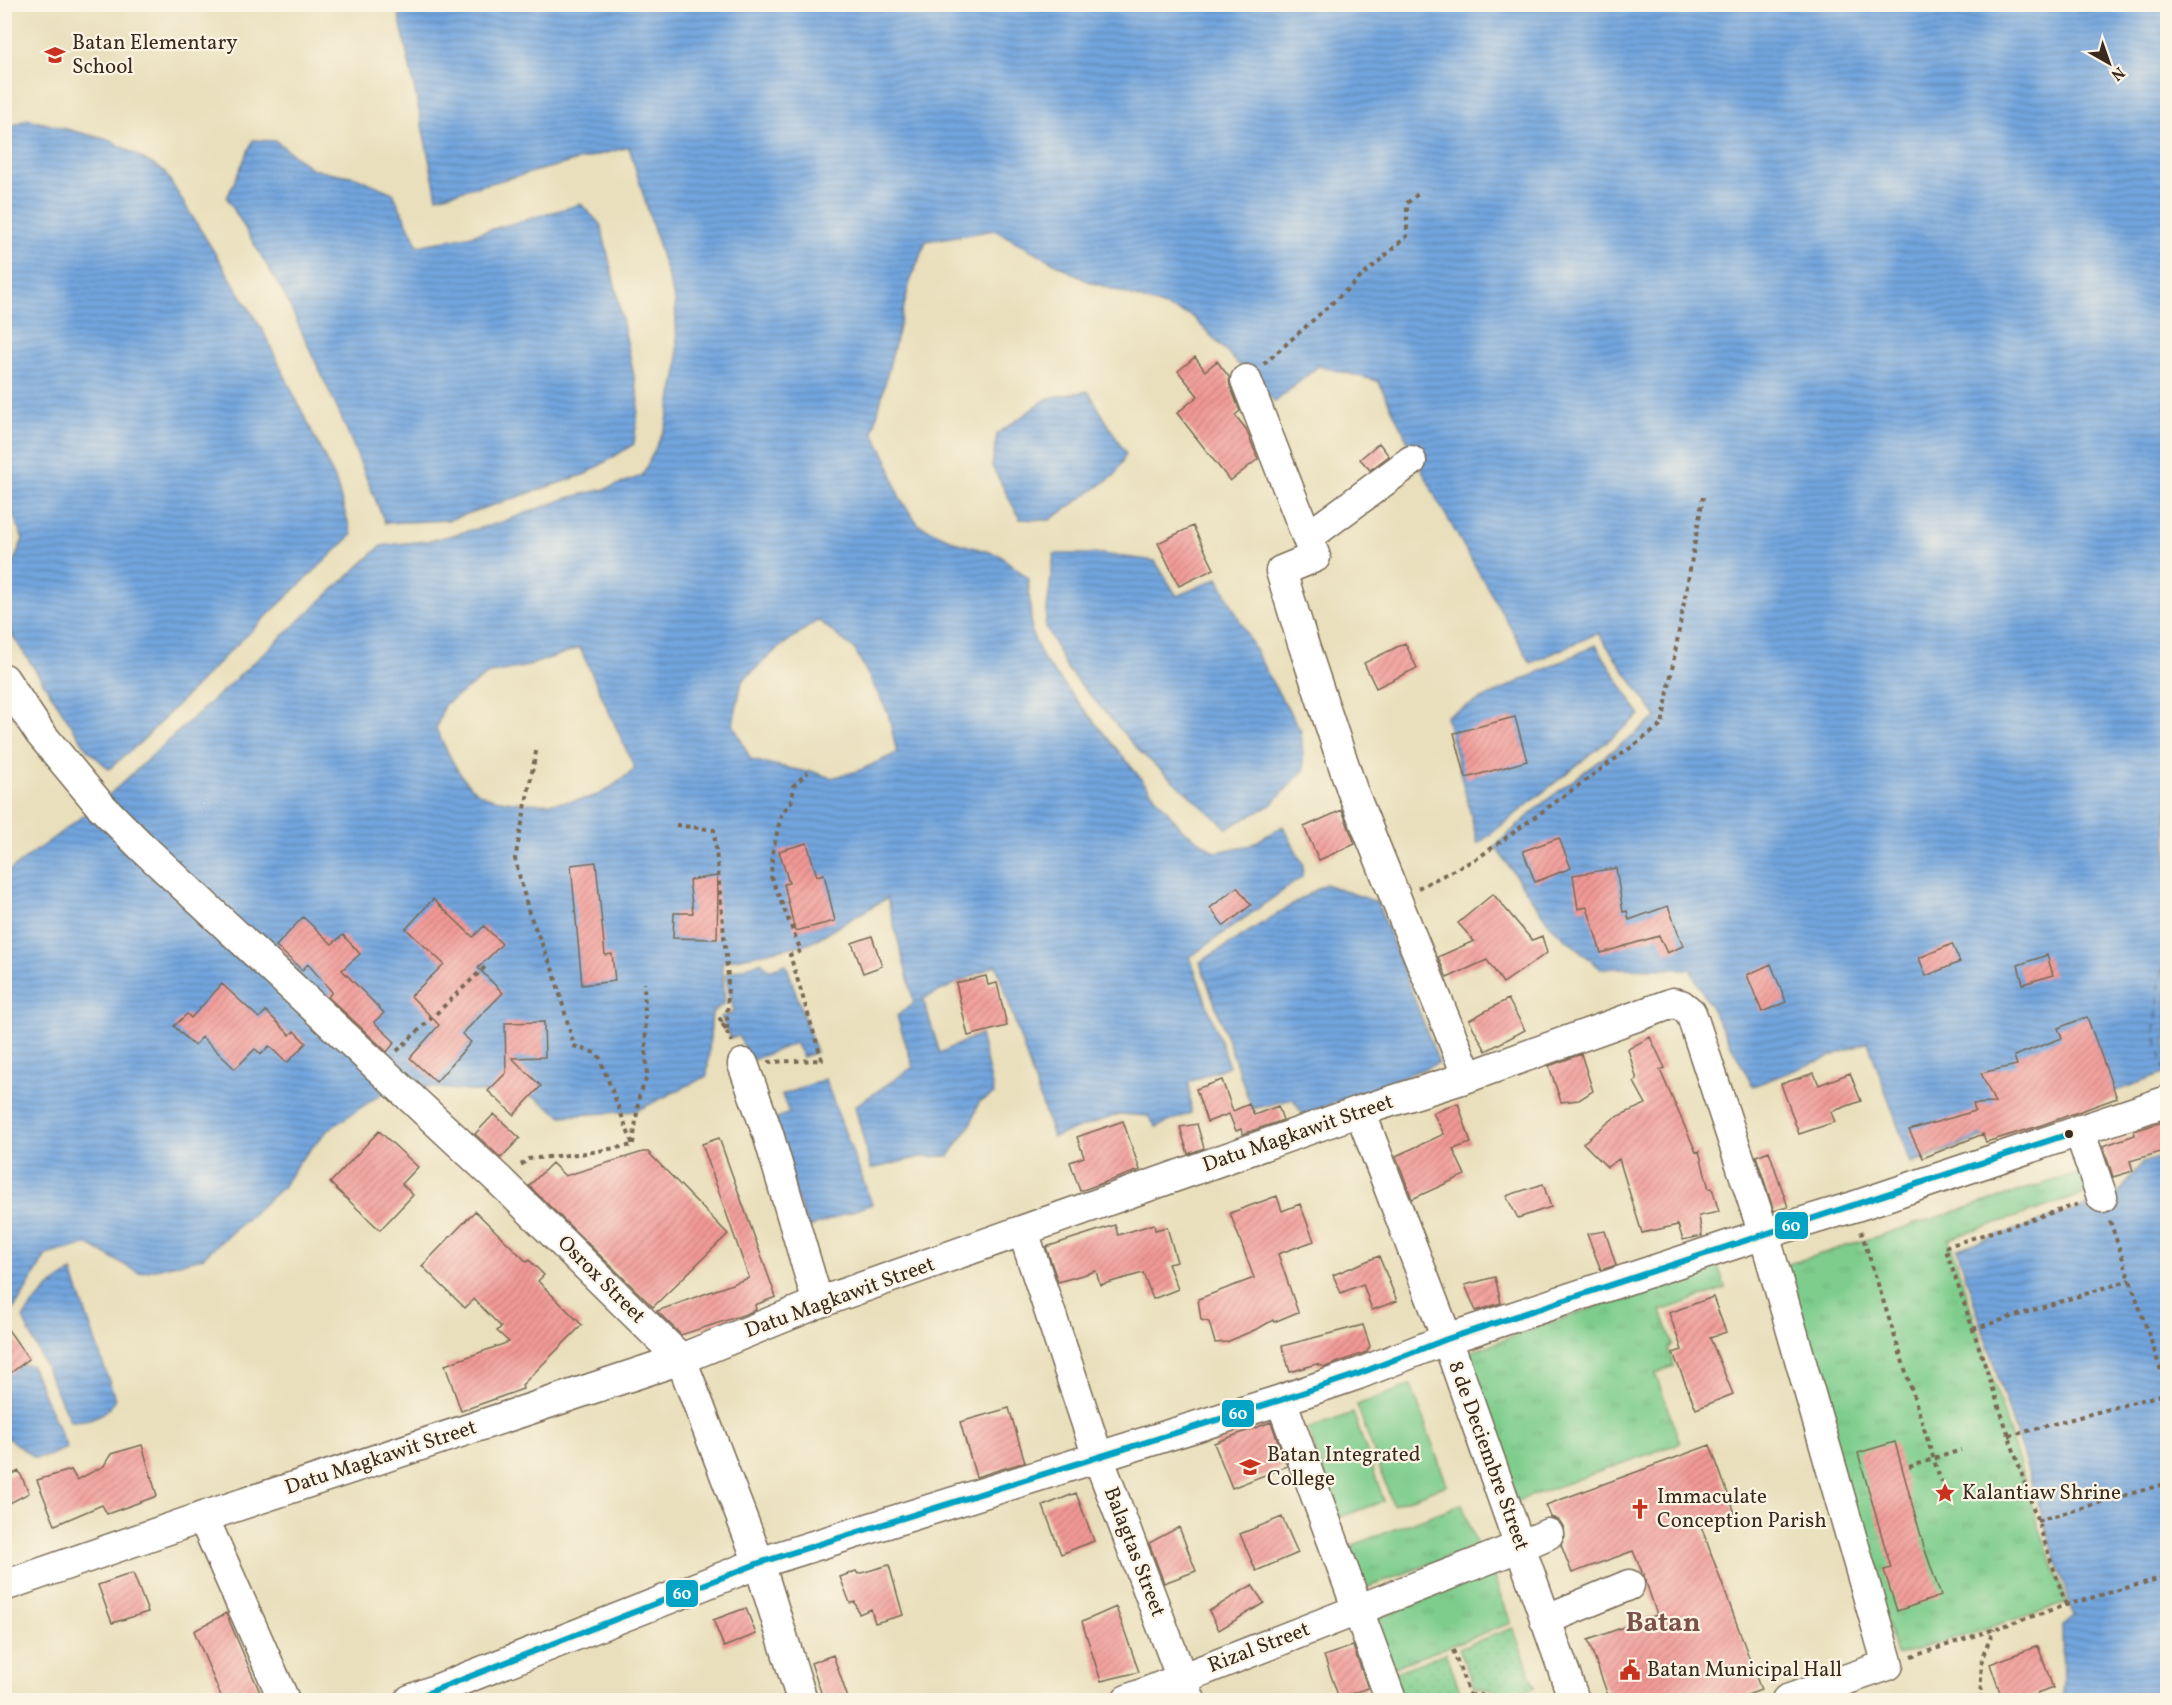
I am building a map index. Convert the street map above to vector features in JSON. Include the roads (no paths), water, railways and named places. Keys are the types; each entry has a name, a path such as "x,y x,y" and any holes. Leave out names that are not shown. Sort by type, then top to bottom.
{"street":[{"path":"1246,380 1315,557 1281,570 1303,643 1352,790 1468,1077"},
{"path":"1308,537 1412,461"},
{"name":"Osrox Street","path":"4,679 39,733 99,804 141,846 499,1180 681,1359 759,1563 802,1701"},
{"name":"Datu Magkawit Street","path":"4,1586 203,1517 681,1359 818,1303 1360,1111 1468,1077 1673,1003 1681,1005 1690,1013 1764,1234"},
{"path":"743,1064 768,1134 818,1303"},
{"path":"410,1701 759,1563 1281,1400 1358,1374 1447,1339 1764,1234 1853,1207 2168,1101"},
{"name":"8 de Deciembre Street","path":"1360,1111 1447,1339 1574,1701"},
{"path":"2074,1132 2102,1197"},
{"name":"Balagtas Street","path":"1023,1232 1098,1457 1186,1690"},
{"path":"1764,1234 1888,1665 1787,1701"},
{"path":"1281,1400 1391,1701"},
{"path":"203,1517 284,1701"},
{"name":"Rizal Street","path":"1127,1701 1186,1690 1358,1610 1548,1534"},
{"path":"1545,1620 1629,1585"}],"water":[{"path":"397,5 2167,5 2167,1073 1911,1163 1868,1042 1753,1086 1690,969 1600,968 1550,925 1495,846 1544,802 1657,717 1598,633 1531,663 1437,500 1378,381 1318,366 1275,402 1192,316 1085,280 995,230 926,241 910,282 873,432 887,459 900,499 919,525 958,543 999,555 1028,578 1032,634 1044,660 1182,829 1216,852 1251,845 1283,826 1303,864 1302,877 1190,957 1229,1066 1189,1082 1191,1113 1156,1127 1148,1116 1120,1114 1053,1137 996,965 923,999 940,1053 980,1034 994,1094 979,1102 971,1124 949,1156 920,1157 871,1169 855,1106 913,1067 897,1016 914,1002 887,898 810,943 722,962 725,1003 712,1013 707,1076 636,1111 562,1116 534,1097 396,1084 328,1130 298,1163 283,1187 202,1258 139,1273 87,1244 46,1255 20,1300 5,1320 5,874 99,804 381,546 433,540 499,523 567,498 605,489 642,476 666,426 678,366 675,301 629,147 437,197","holes":["818,620 855,650 888,713 897,753 858,771 831,778 811,771 751,760 733,724 742,681 777,649","580,648 635,769 602,793 575,801 519,803 486,796 476,791 458,770 436,729 444,705 490,673 524,667"]},
{"path":"28,119 112,141 164,171 262,329 335,479 352,535 228,653 142,741 109,769 87,749 5,624 5,569 14,561 23,539 4,493 4,129"},
{"path":"253,140 276,141 312,169 356,177 393,193 418,246 468,236 581,204 601,225 617,294 639,400 634,444 586,474 449,520 385,523 343,421 285,296 227,198"},
{"path":"1088,391 1126,454 1115,475 1050,520 1020,519 992,466 997,434 1048,398"},
{"path":"1054,554 1102,554 1155,561 1177,596 1218,578 1269,677 1301,731 1304,770 1271,805 1227,828 1139,751 1067,669 1045,625"},
{"path":"1596,645 1640,715 1478,844 1446,716"},
{"path":"1325,884 1377,902 1439,1063 1303,1115 1293,1099 1252,1109 1200,962"},
{"path":"761,962 769,970 786,964 816,1052 803,1057 795,1043 750,1061 739,1036 730,1038 721,1017 734,1012 725,974"},
{"path":"825,1079 872,1204 808,1228 769,1121 789,1113 782,1095"},
{"path":"2167,1155 2167,1700 2058,1700 2063,1693 2062,1626 2074,1616 1957,1249 2115,1197 2142,1163"},
{"path":"72,1272 115,1399 107,1410 96,1417 70,1421 23,1318 44,1292"},
{"path":"15,1364 31,1365 67,1448 48,1456 35,1458 9,1439 5,1439 4,1367"}],"place":[{"name":"Batan Elementary School","path":"55,55"},
{"name":"Batan Integrated College","path":"1250,1467"},
{"name":"Kalantiaw Shrine","path":"1945,1493"},
{"name":"Immaculate Conception Parish","path":"1640,1509"},
{"name":"Batan Municipal Hall","path":"1630,1670"}],"district":[{"name":"Batan","path":"1663,1624"}]}
